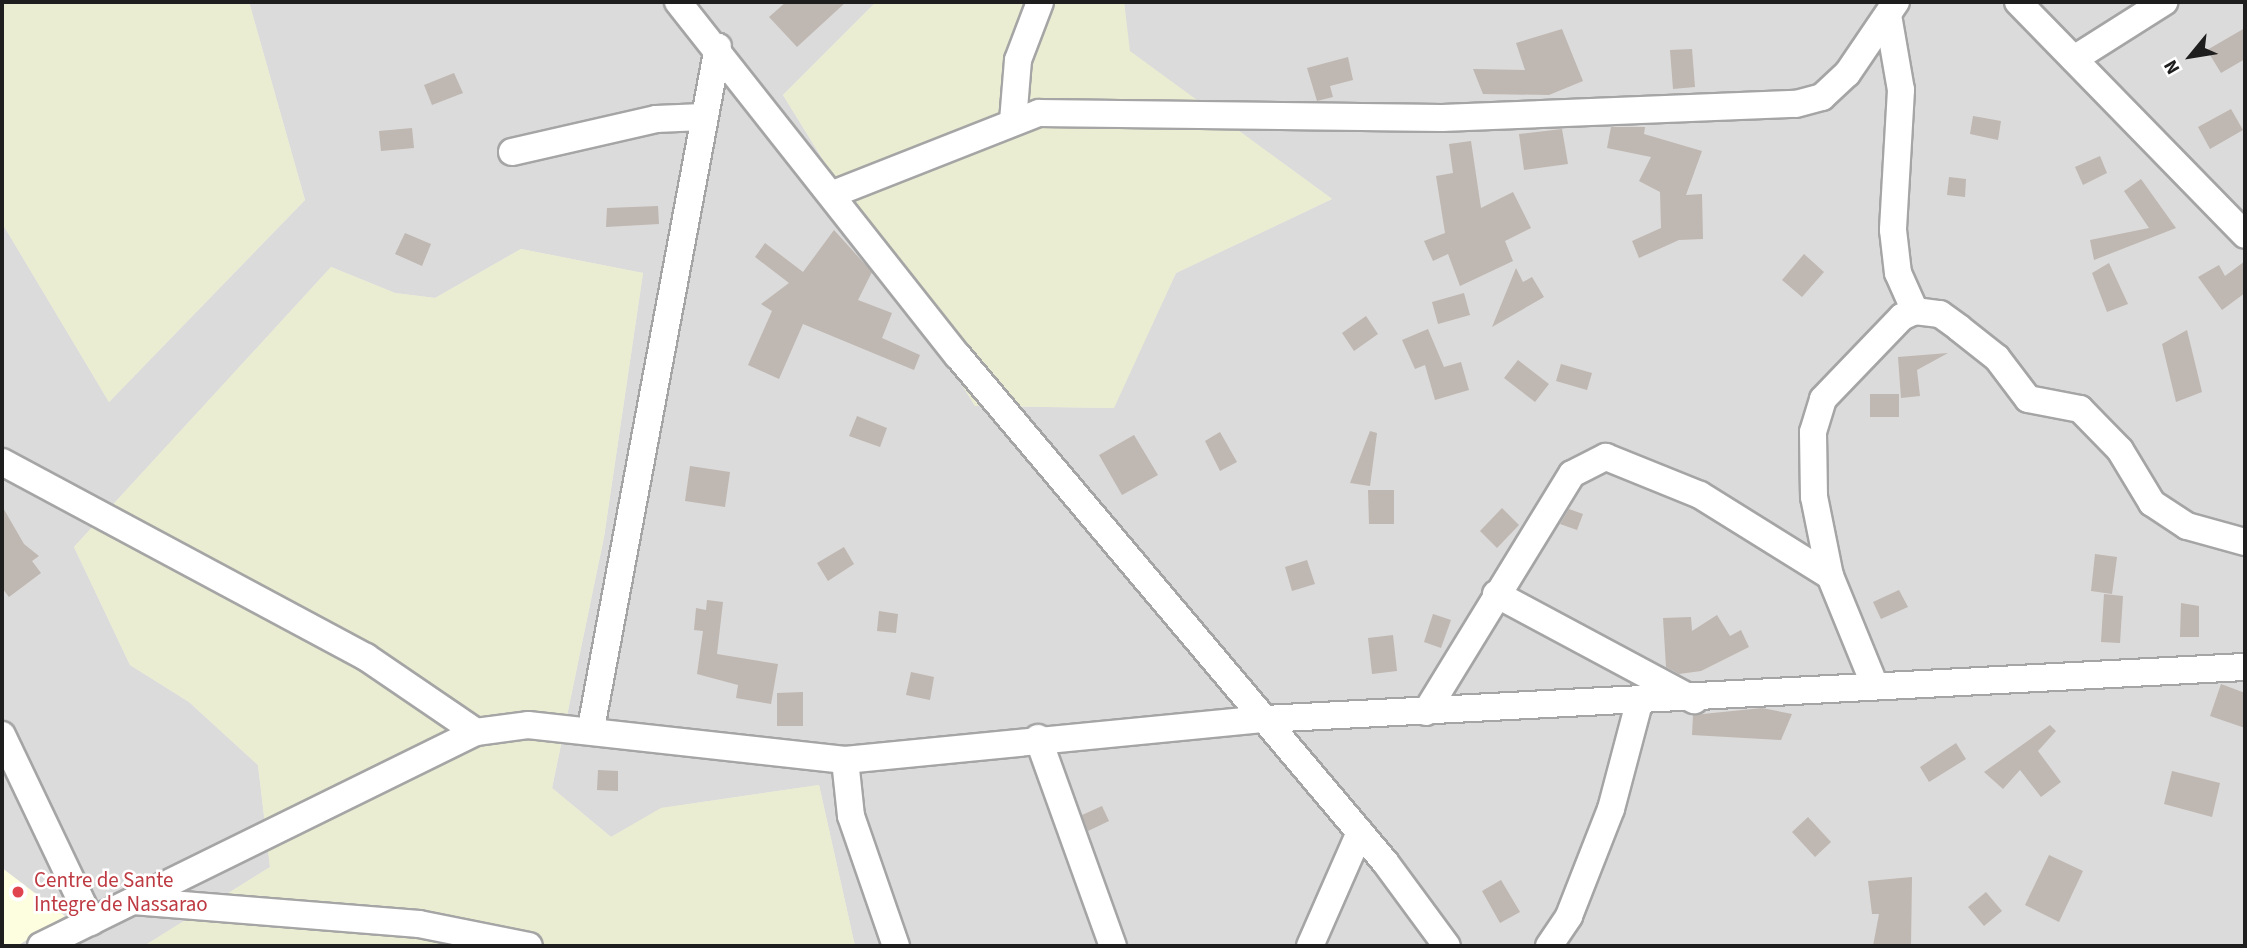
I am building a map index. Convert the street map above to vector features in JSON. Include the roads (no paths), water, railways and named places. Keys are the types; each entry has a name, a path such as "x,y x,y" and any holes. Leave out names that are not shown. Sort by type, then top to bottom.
{"street":[{"path":"678,2 718,47 958,356 1360,832 1447,946"},
{"path":"1013,121 1018,60 1040,2"},
{"path":"2018,2 2245,235"},
{"path":"2074,59 2164,2"},
{"path":"833,194 1013,121 1073,111 1442,118 1796,104 1822,97 1847,74 1892,8"},
{"path":"1892,8 1901,90 1893,230 1898,273 1916,311"},
{"path":"591,728 718,47"},
{"path":"512,152 656,120 703,117"},
{"path":"1874,686 1830,576 1814,497 1813,432 1823,400 1902,317 1916,311 1940,314 1959,328 1997,358 2028,399 2080,409 2120,450 2152,503 2187,526 2245,542"},
{"path":"1426,712 1572,474 1606,457 1700,495 1830,576"},
{"path":"2,462 366,657 476,732"},
{"path":"1496,594 1695,701"},
{"path":"41,946 476,732 528,725 591,728 710,748 845,760 1038,737 1265,719 1695,701 1874,686 2245,667"},
{"path":"1549,946 1569,916 1612,809 1639,703"},
{"path":"2,735 91,922"},
{"path":"1038,737 1113,946"},
{"path":"845,760 851,816 896,946"},
{"path":"1310,946 1360,832"},
{"path":"133,901 419,923 529,946"}],"place":[{"name":"Centre de Sante Integre de Nassarao","path":"18,892"}]}
